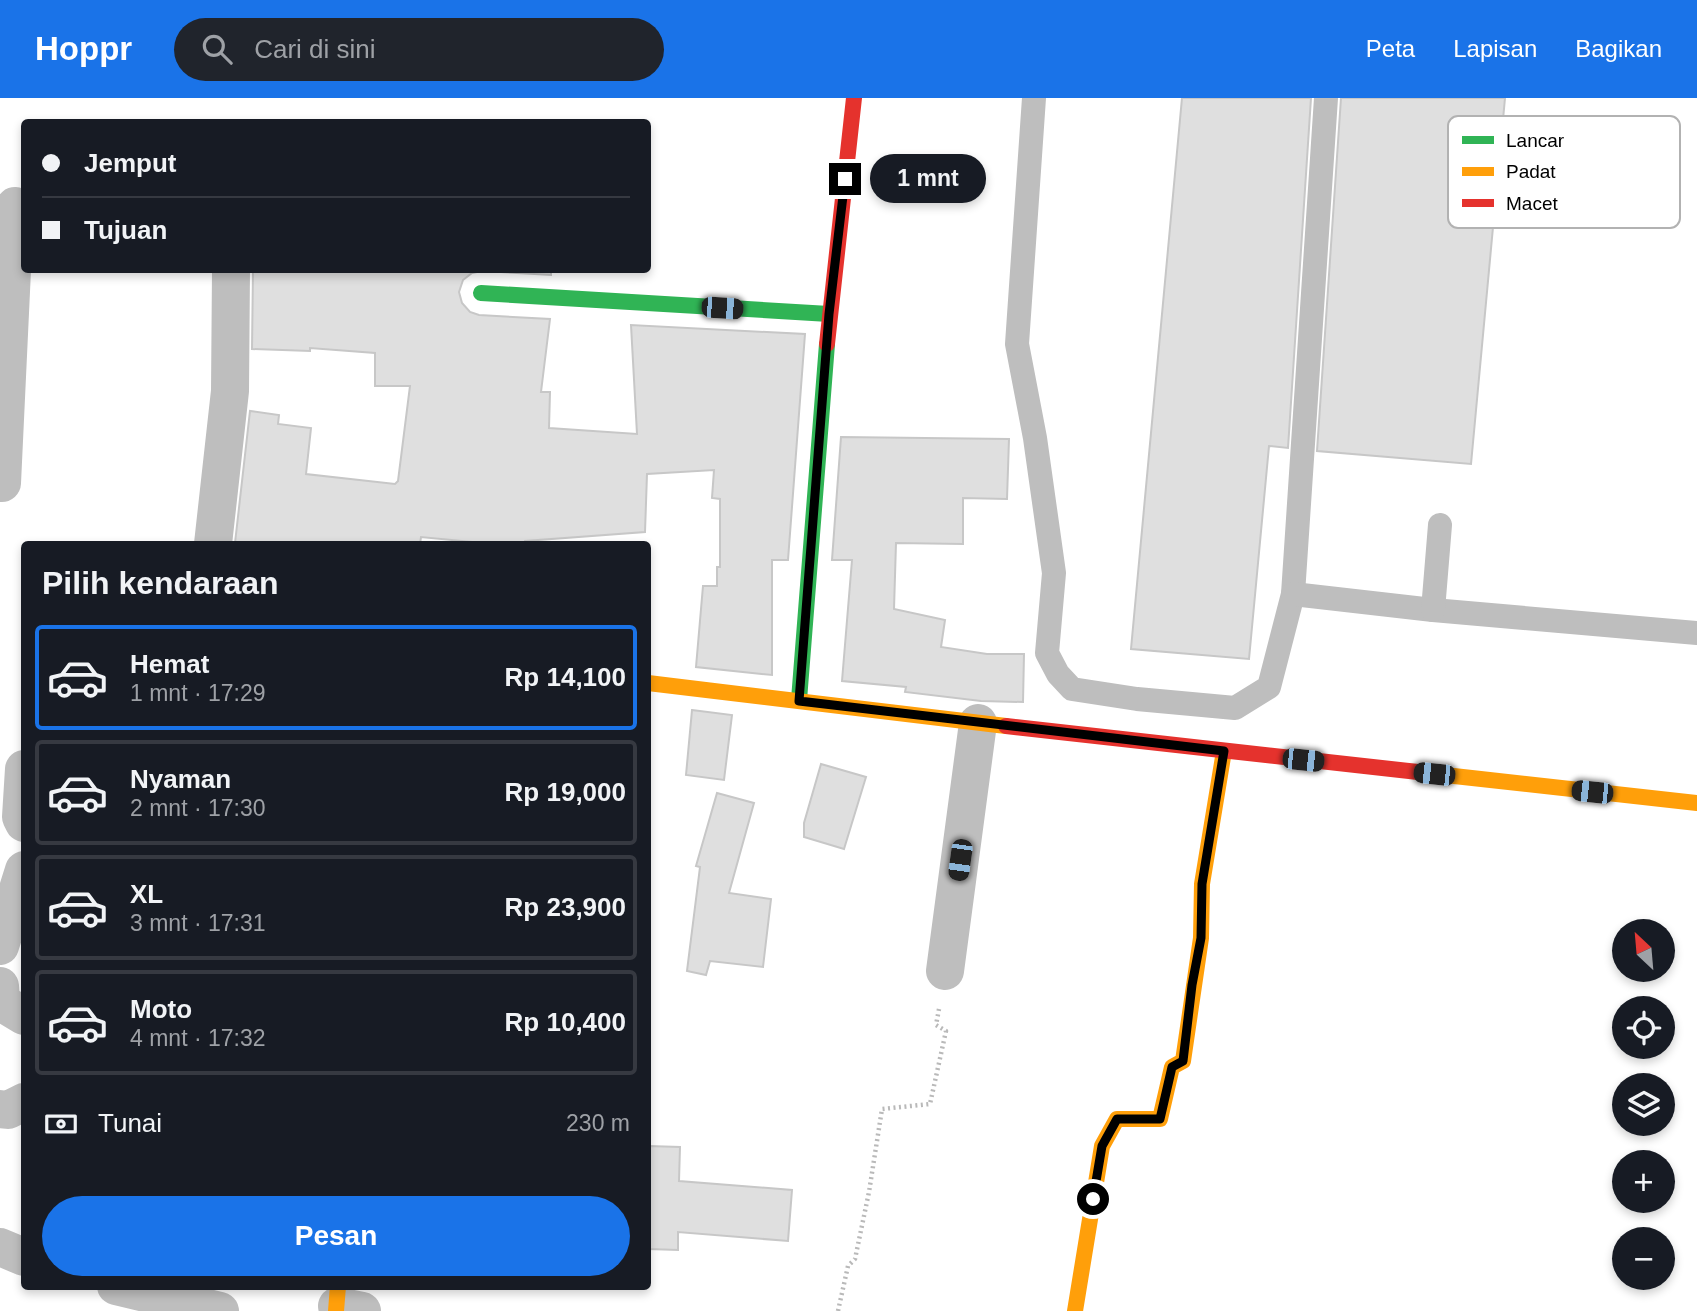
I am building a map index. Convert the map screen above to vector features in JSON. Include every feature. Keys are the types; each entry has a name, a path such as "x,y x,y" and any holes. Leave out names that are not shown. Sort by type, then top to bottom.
{"street":[{"path":"799,701 829,314 854,98"},
{"path":"2,483 13,206"},
{"path":"213,541 230,391 231,273"},
{"path":"481,293 829,314"},
{"path":"651,683 978,723 1697,803"},
{"path":"945,971 978,723"},
{"path":"1075,1311 1102,1146 1117,1119 1160,1119 1172,1067 1183,1061 1201,938 1202,884 1224,751"},
{"path":"0,946 21,880"},
{"path":"0,986 1,1002 21,1014"},
{"path":"0,1110 8,1110 21,1104"},
{"path":"0,1247 21,1256"},
{"path":"133,1290 220,1311"}],"lane":[{"path":"1034,98 1017,344 1035,438 1054,573 1048,653 1072,689 1137,699 1235,708 1269,687 1293,594 1326,98"},
{"path":"1433,610 1440,526"},
{"path":"1293,594 1433,610 1697,633"}],"path":[{"path":"838,1311 848,1266 855,1259 882,1109 930,1104 946,1031 936,1025 945,971"}],"building":[{"path":"1182,98 1311,98 1288,448 1269,446 1249,659 1131,649"},
{"path":"1341,98 1505,98 1503,116 1448,116 1448,228 1493,228 1471,464 1317,451"},
{"path":"253,273 472,273 463,280 459,292 462,303 470,312 479,315 550,319 541,392 550,392 549,428 637,434 631,325 805,334 788,560 772,560 772,675 696,667 703,586 717,586 717,567 720,567 720,499 712,498 714,470 647,474 645,532 525,541 462,541 421,537 420,541 235,541 250,411 279,415 278,424 311,428 306,474 395,484 398,481 410,386 375,386 375,353 310,348 310,351 252,349"},
{"path":"516,273 551,273 551,275"},
{"path":"841,437 1009,439 1007,499 963,498 963,544 896,543 894,609 945,620 941,647 987,654 1024,654 1023,702 981,701 905,692 906,687 842,681 852,560 832,560"},
{"path":"692,710 732,715 724,780 686,775"},
{"path":"821,764 866,777 844,849 804,837 804,823"},
{"path":"717,793 754,803 729,893 771,899 763,967 710,961 706,975 687,971 700,867 696,866"},
{"path":"651,1146 680,1147 679,1181 792,1190 788,1241 678,1232 678,1250 651,1249"}],"traffic: fast":[{"path":"481,293 829,314"},
{"path":"799,700 827,344"}],"traffic: slow":[{"path":"651,683 1006,726"},
{"path":"1075,1311 1102,1146 1117,1119 1160,1119 1172,1067 1183,1061 1201,938 1202,884 1224,751"},
{"path":"1427,773 1697,803"},
{"path":"336,1311 338,1290"}],"traffic: jam":[{"path":"827,344 854,98"},
{"path":"1006,726 1427,773"}],"route":[{"path":"845,179 829,314 799,701 1224,751 1202,884 1201,938 1183,1061 1172,1067 1160,1119 1117,1119 1102,1146 1093,1199"}]}
